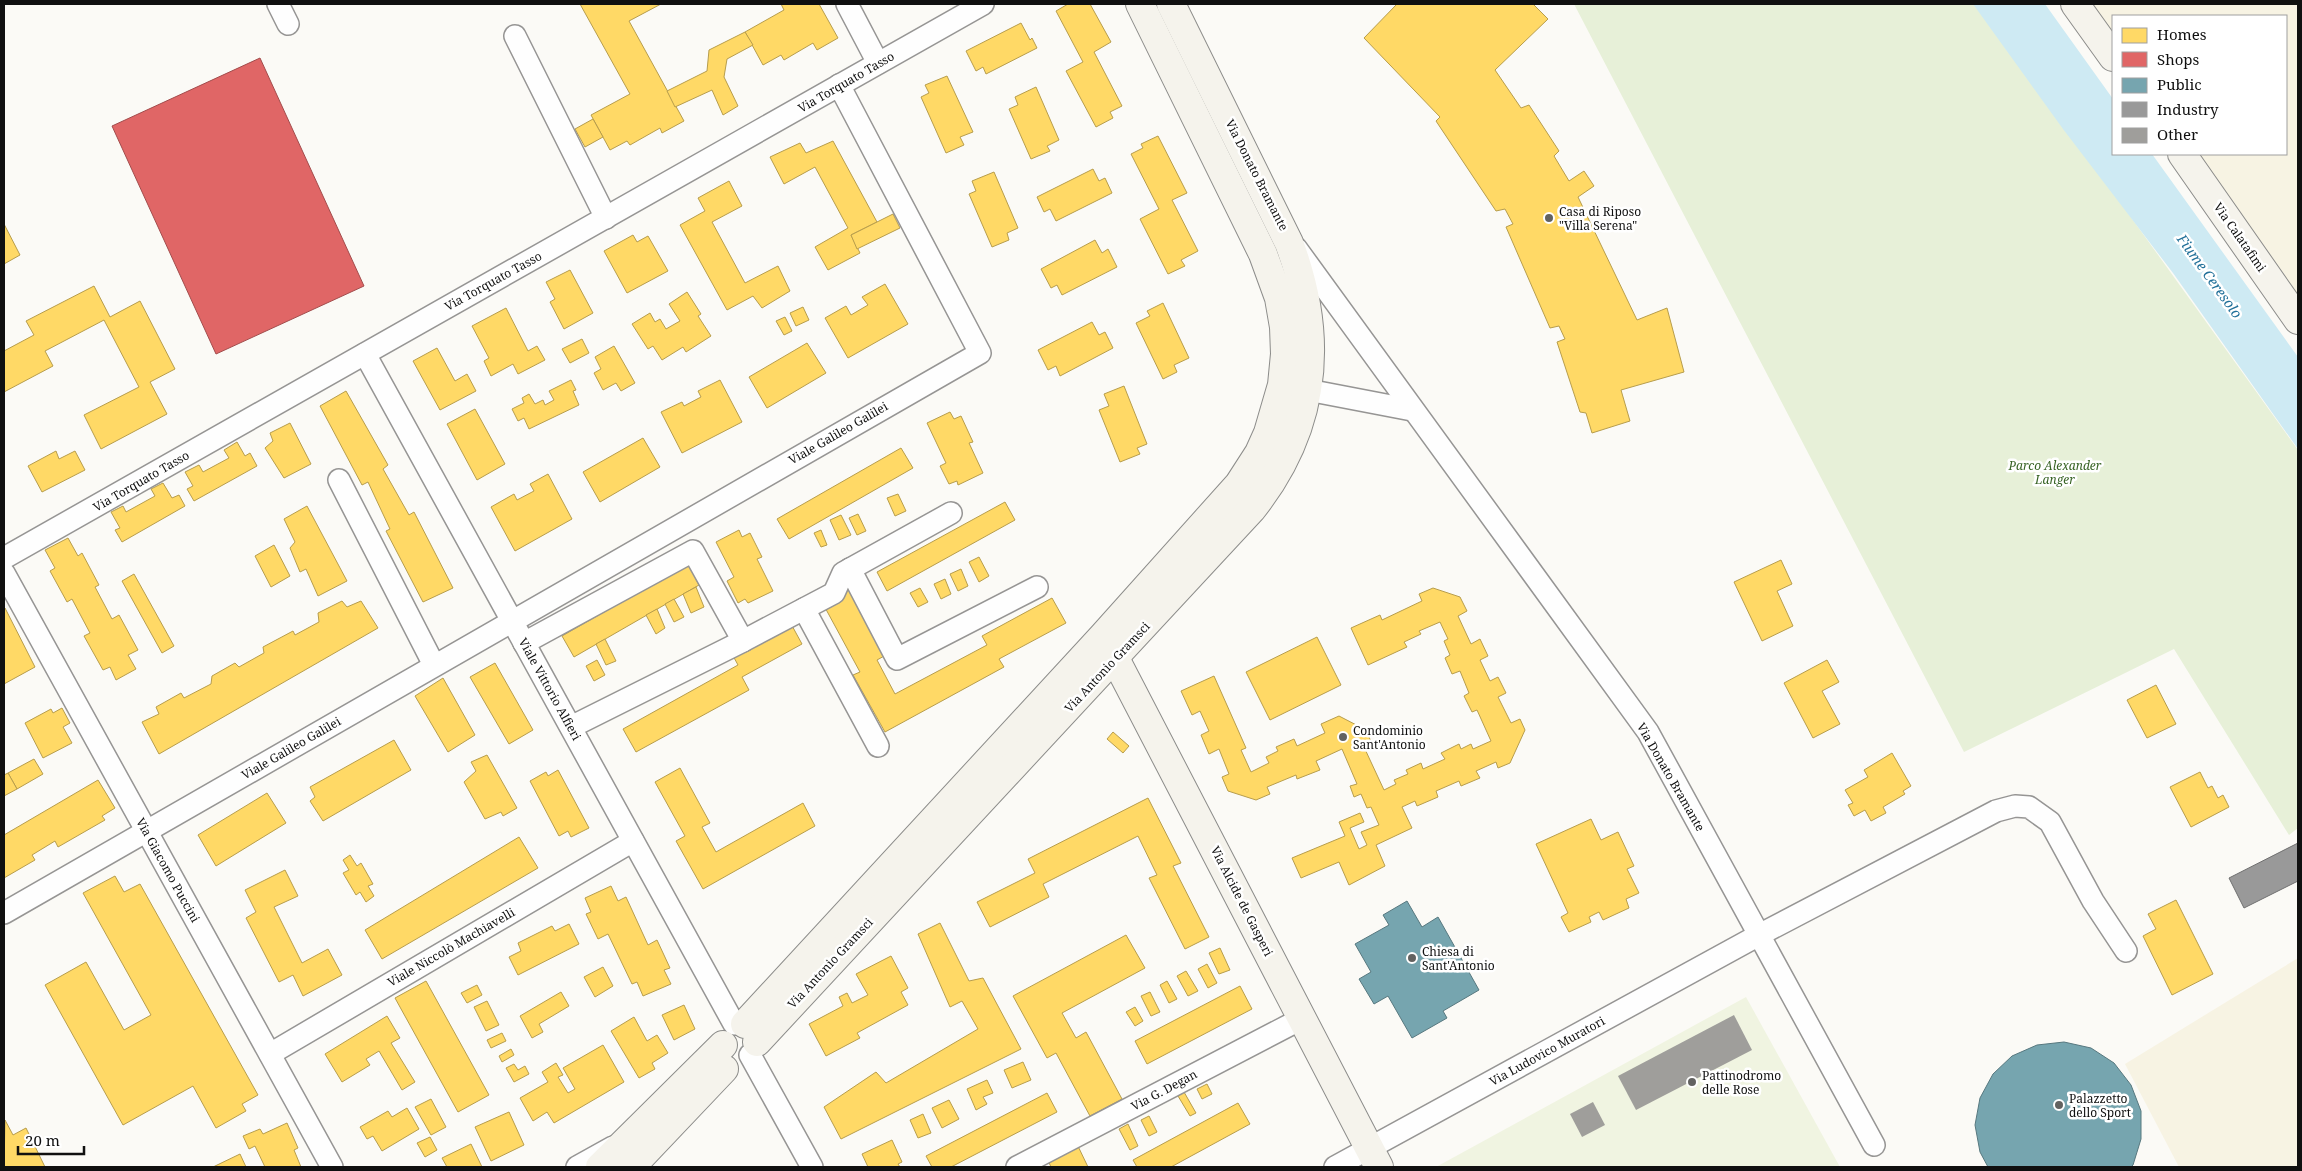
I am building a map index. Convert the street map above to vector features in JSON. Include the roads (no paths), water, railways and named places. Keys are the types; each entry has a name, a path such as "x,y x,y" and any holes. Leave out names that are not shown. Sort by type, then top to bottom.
{"street":[{"path":"278,4 288,24"},
{"path":"847,4 878,63"},
{"name":"Via Torquato Tasso","path":"4,558 983,4"},
{"name":"Via Antonio Gramsci","path":"631,1167 741,1041 1109,647 1264,494 1286,458 1296,434 1295,388 1285,354 1284,327 1279,298 1263,254 1140,4"},
{"name":"Via Donato Bramante","path":"1171,4 1282,229 1648,732 1874,1144"},
{"path":"2076,4 2112,56"},
{"path":"515,36 606,218"},
{"name":"Viale Galileo Galilei","path":"4,914 511,620 980,353 839,85"},
{"name":"Via Calatafimi","path":"2183,155 2298,320"},
{"name":"Via Antonio Gramsci","path":"1282,229 1298,266 1309,316 1311,358 1295,388"},
{"name":"Viale Vittorio Alfieri","path":"364,354 633,840 808,1166"},
{"path":"1295,388 1412,410"},
{"path":"339,480 434,665"},
{"path":"571,727 834,593 843,573 951,514"},
{"path":"524,643 693,551 743,641"},
{"path":"850,569 897,658 1038,588"},
{"name":"Via Giacomo Puccini","path":"4,573 332,1167"},
{"path":"804,609 878,746"},
{"name":"Via Alcide de Gasperi","path":"1109,647 1374,1158"},
{"name":"Via Ludovico Muratori","path":"1335,1167 1374,1158 1759,935 1996,811 2015,806 2029,807 2050,822 2094,901 2126,951"},
{"name":"Viale Niccolò Machiavelli","path":"270,1054 633,840"},
{"name":"Via G. Degan","path":"1023,1166 1303,1018"},
{"name":"Via Antonio Gramsci","path":"600,1167 626,1139 741,1041"},
{"path":"577,1167 626,1139"}],"water":[{"name":"Fiume Ceresolo","path":"1973,4 2045,4 2112,98 2112,155 2153,155 2298,357 2298,449 2173,273 2063,129"}],"place":[{"name":"Casa di Riposo \"Villa Serena\"","path":"1549,218"},
{"name":"Condominio Sant'Antonio","path":"1343,737"},
{"name":"Chiesa di Sant'Antonio","path":"1412,958"},
{"name":"Pattinodromo delle Rose","path":"1692,1082"},
{"name":"Palazzetto dello Sport","path":"2059,1105"}],"park label":[{"name":"Parco Alexander Langer","path":"2055,472"}]}
